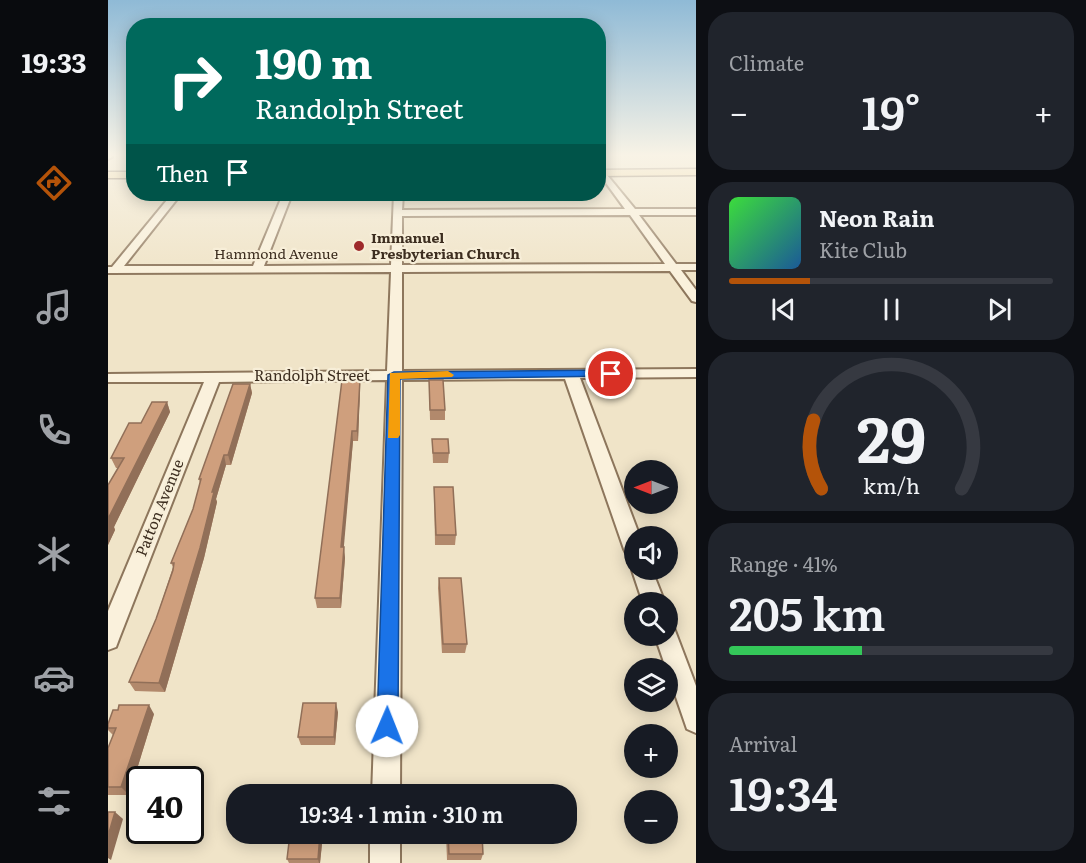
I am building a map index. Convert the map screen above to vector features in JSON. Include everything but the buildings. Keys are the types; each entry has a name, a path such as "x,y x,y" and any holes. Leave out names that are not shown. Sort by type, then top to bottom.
{"street":[{"path":"621,196 696,298"},
{"path":"111,270 170,201"},
{"path":"257,269 284,201"},
{"path":"386,784 398,201"},
{"path":"398,213 696,212"},
{"name":"Hammond Avenue","path":"111,270 696,267"},
{"name":"Randolph Street","path":"108,378 696,373"},
{"path":"572,374 626,526"},
{"name":"Patton Avenue","path":"108,639 213,377"},
{"path":"670,646 696,720"},
{"path":"385,844 385,863"}],"slow traffic":[{"path":"393,435 394,375 448,375"}],"place":[{"name":"Immanuel Presbyterian Church","path":"359,246"}],"route":[{"path":"387,726 394,375 611,374"}]}
